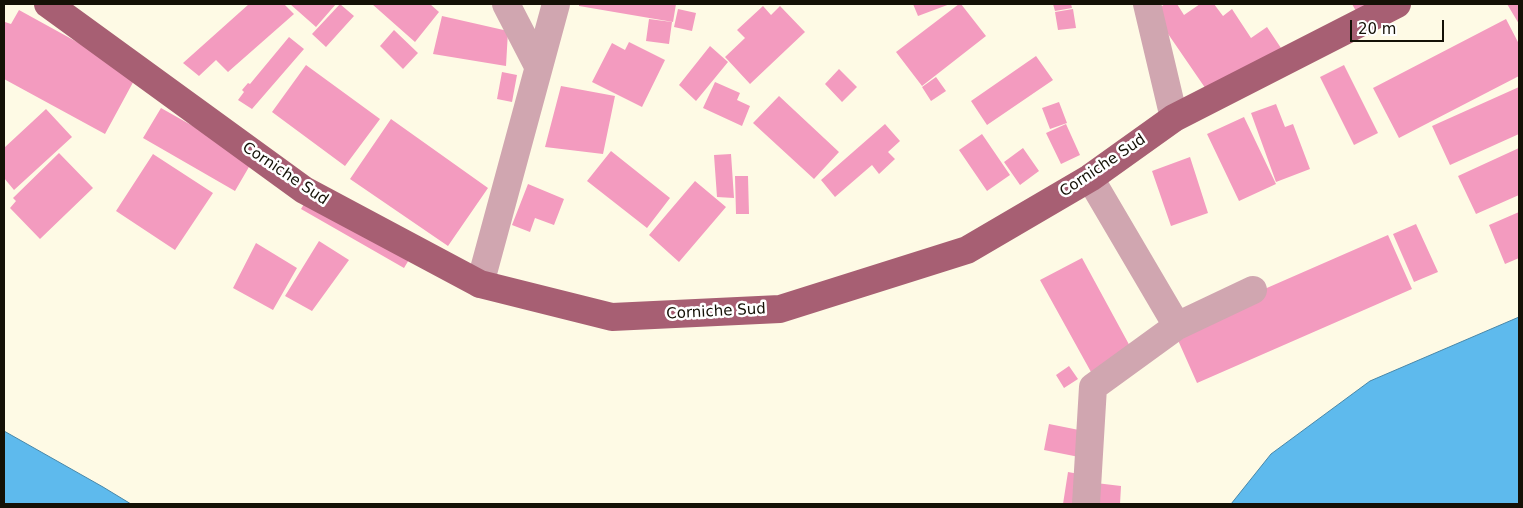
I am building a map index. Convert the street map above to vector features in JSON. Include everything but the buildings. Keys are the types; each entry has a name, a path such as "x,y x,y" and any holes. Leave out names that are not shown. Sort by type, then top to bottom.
{"main road":[{"name":"Corniche Sud","path":"48,4 304,190 480,284 612,317 780,309 966,250 1090,178 1174,118 1397,4"}],"street":[{"path":"506,4 538,66"},
{"path":"480,284 556,4"},
{"path":"1147,4 1174,118"},
{"path":"1090,178 1177,326"},
{"path":"1086,504 1094,387 1177,326 1253,290"}],"water":[{"path":"1519,317 1519,504 1231,504 1271,454 1370,381"},
{"path":"4,431 103,487 131,504 4,504"}]}
